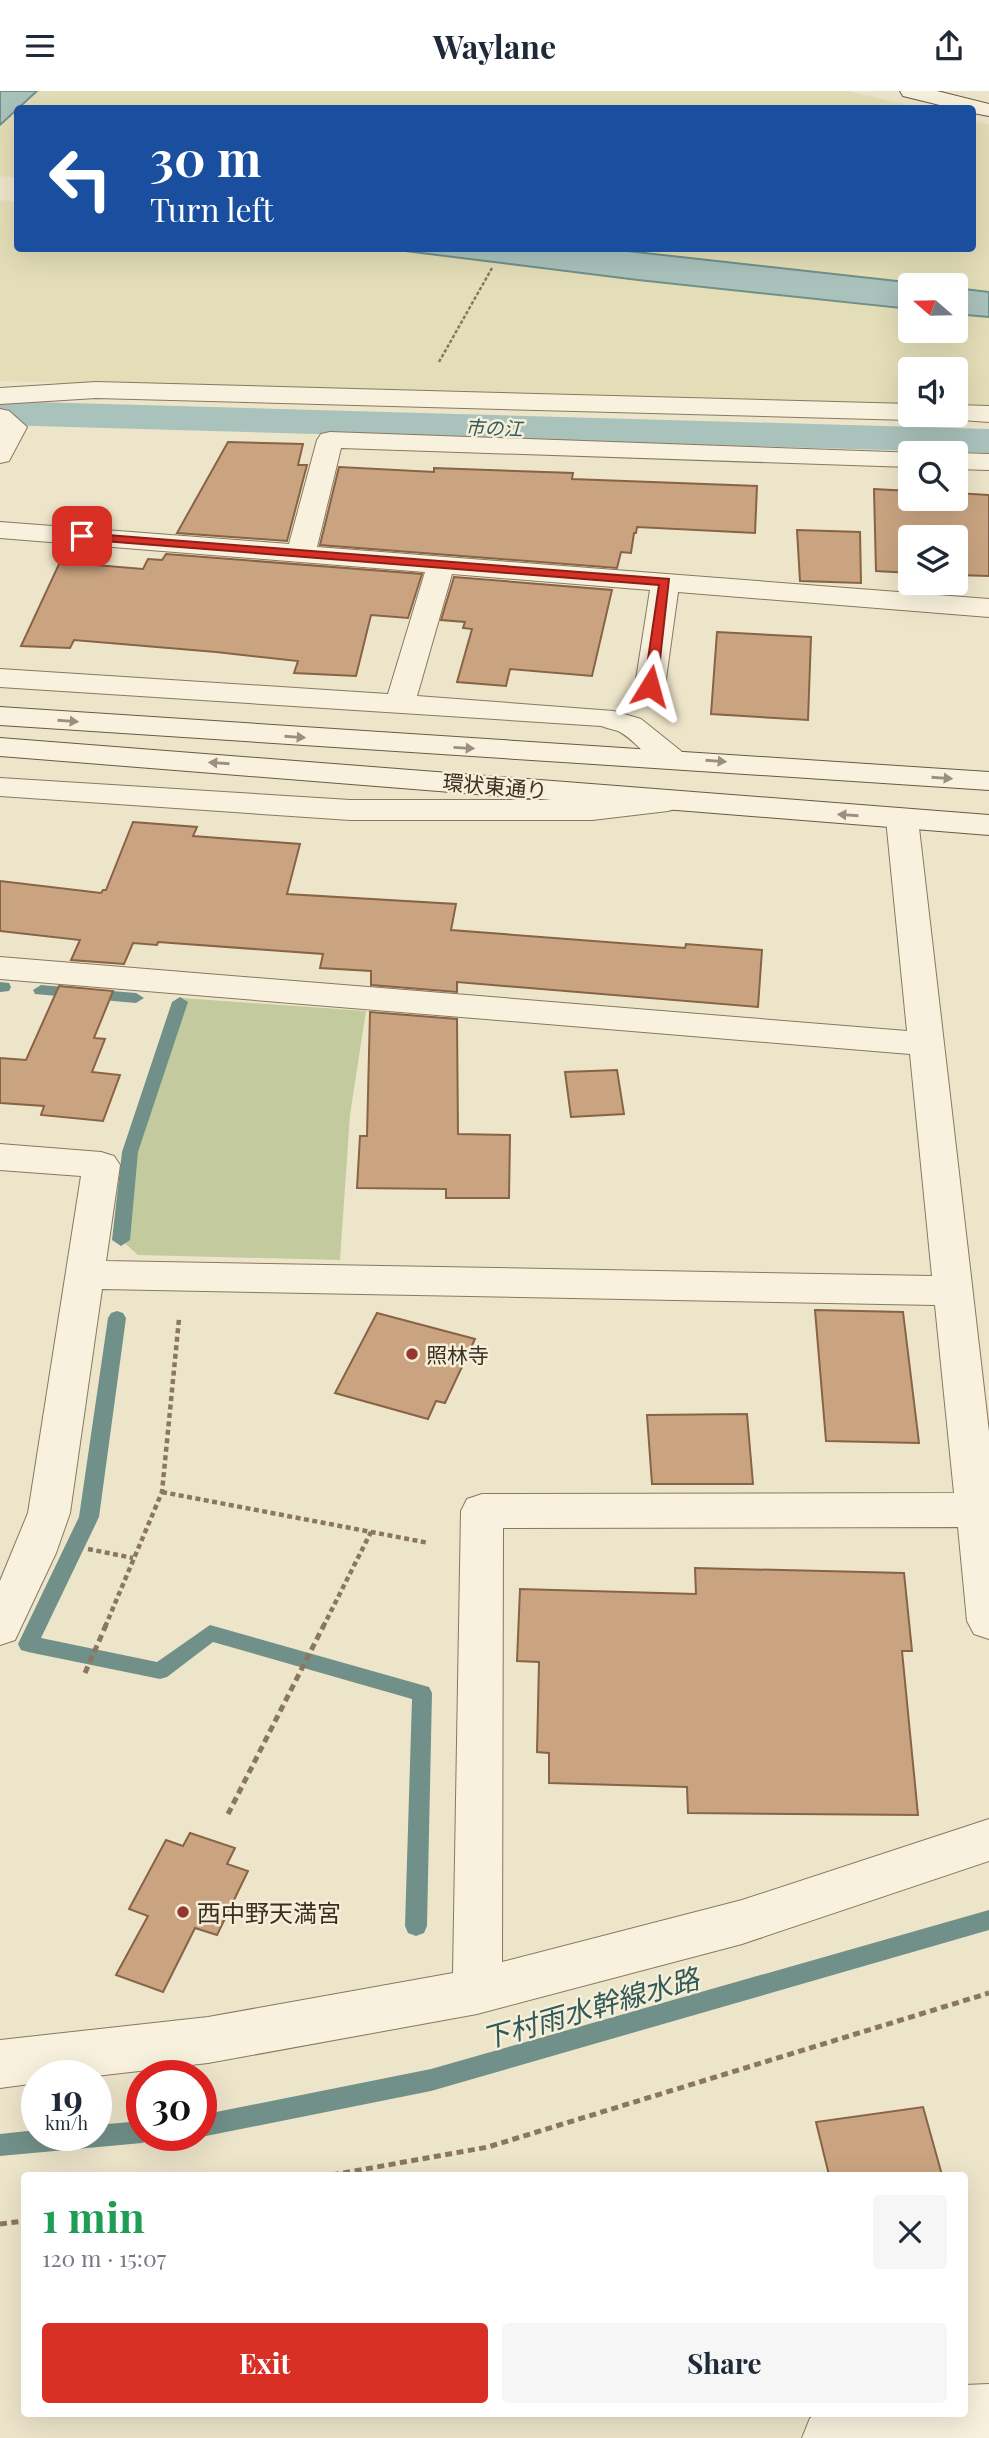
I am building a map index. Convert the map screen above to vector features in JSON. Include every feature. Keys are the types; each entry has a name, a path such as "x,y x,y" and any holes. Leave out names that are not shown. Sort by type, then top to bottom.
{"street":[{"path":"911,91 968,105"},
{"path":"0,396 96,390 898,412"},
{"path":"968,413 989,414"},
{"path":"0,455 7,422"},
{"path":"301,554 330,440 898,459"},
{"path":"968,461 989,462"},
{"path":"0,530 989,608"},
{"path":"400,704 441,564"},
{"path":"650,686 665,582"},
{"path":"0,678 603,717 630,725 670,758"},
{"name":"環状東通り","path":"0,716 989,781"},
{"name":"環状東通り","path":"0,747 385,775 668,801 989,825"},
{"path":"0,787 350,810 592,810 668,801"},
{"path":"902,818 989,1621"},
{"path":"0,968 927,1044"},
{"path":"0,1157 101,1165 49,1513 18,1553 0,1627"},
{"path":"85,1275 954,1291"},
{"path":"477,1991 482,1511 977,1510"},
{"path":"0,2064 208,2040 477,1991 742,1922 989,1840"},
{"path":"830,2438 926,2427 989,2413"}],"path":[{"path":"418,399 492,268"},
{"path":"85,1673 162,1492 183,1277"},
{"path":"162,1492 482,1550"},
{"path":"228,1814 371,1532"},
{"path":"86,1549 134,1558"},
{"path":"349,2172 488,2147 989,1993"},
{"path":"0,2224 21,2221"}],"shaded area":[{"path":"37,91 847,91 909,105 22,105"},
{"path":"14,112 14,178 0,176 0,125"},
{"path":"976,122 989,124 989,292 968,289 968,273 898,273 898,281 636,252 976,252"},
{"path":"0,200 14,202 14,252 413,252 638,280 898,308 898,343 968,343 968,315 989,317 989,408 968,407 968,357 898,357 898,406 0,381"}],"green space":[{"path":"182,998 366,1011 350,1115 340,1260 138,1255 121,1240 130,1152"}],"water":[{"path":"0,91 37,91 22,105 14,105 14,112 0,125"},
{"path":"413,252 636,252 898,281 898,308 638,280"},
{"path":"968,289 989,292 989,317 968,315"}],"building":[{"path":"228,442 303,444 298,465 307,465 287,541 177,533"},
{"path":"339,467 434,472 434,468 573,473 572,479 757,486 755,533 637,527 631,553 621,552 617,568 320,545"},
{"path":"874,489 898,490 898,511 968,511 968,494 989,495 989,576 968,575 968,525 898,525 898,572 876,571"},
{"path":"797,530 860,532 861,583 800,581"},
{"path":"166,554 422,574 408,618 371,615 356,676 294,673 298,661 216,652 74,640 70,648 21,646 60,562 143,569 148,559 162,560"},
{"path":"454,577 612,590 592,676 510,669 506,686 457,682 472,629 463,628 465,622 441,620"},
{"path":"717,632 811,637 808,720 711,714"},
{"path":"133,822 197,827 193,836 300,844 287,894 456,904 451,930 685,948 686,944 762,950 758,1007 457,982 457,992 371,985 371,971 320,968 323,954 158,942 157,945 133,943 124,964 71,960 80,940 0,931 0,881 101,893 106,890"},
{"path":"59,986 113,991 94,1038 105,1039 92,1072 120,1075 103,1121 41,1115 44,1106 0,1103 0,1058 26,1060"},
{"path":"370,1012 457,1019 458,1134 510,1135 509,1198 446,1198 446,1189 357,1188 360,1136 367,1136"},
{"path":"617,1070 624,1114 571,1117 565,1072"},
{"path":"815,1310 903,1312 919,1443 826,1441"},
{"name":"照林寺","path":"377,1313 475,1339 445,1403 436,1401 428,1419 335,1393"},
{"path":"747,1414 753,1484 652,1484 647,1415"},
{"path":"695,1568 904,1573 912,1651 902,1651 918,1815 688,1813 687,1787 549,1783 549,1753 537,1752 539,1662 517,1661 520,1589 696,1594"},
{"name":"西中野天満宮","path":"190,1833 235,1848 227,1864 248,1871 217,1935 195,1928 163,1992 116,1975 148,1916 129,1909 166,1840 183,1846"},
{"path":"923,2107 941,2172 828,2172 816,2122"}],"waterway":[{"name":"市の江","path":"0,413 989,441"},
{"path":"41,990 136,998"},
{"path":"121,1240 130,1152 180,1002"},
{"path":"117,1318 89,1517 28,1644 160,1671 210,1633 422,1693 416,1926"},
{"name":"下村雨水幹線水路","path":"217,2123 431,2080 989,1920"},
{"name":"下村雨水幹線水路","path":"0,2145 126,2133"}],"place":[{"name":"照林寺","path":"412,1354"},
{"name":"西中野天満宮","path":"183,1912"}],"route":[{"path":"82,536 665,582 650,686"}]}
